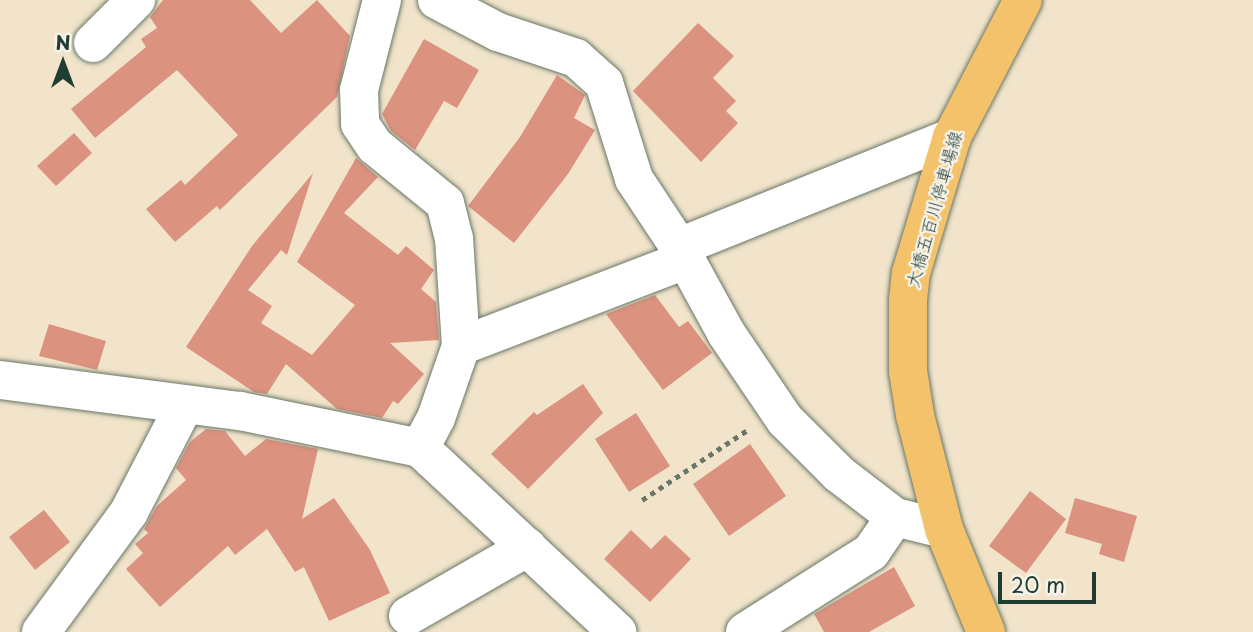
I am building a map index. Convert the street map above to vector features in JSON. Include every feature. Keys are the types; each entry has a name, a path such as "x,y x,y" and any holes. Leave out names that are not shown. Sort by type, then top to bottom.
{"main road":[{"name":"大橋五百川停車場線","path":"986,632 944,529 915,415 906,332 911,273 952,137 1023,0"}],"street":[{"path":"93,43 136,0"},
{"path":"382,0 359,90 360,124 375,146 446,202 454,238 461,346 436,418 420,448"},
{"path":"437,0 498,32 576,58 604,83 634,179 778,410 839,474 895,517 944,529"},
{"path":"461,346 952,137"},
{"path":"0,380 184,406 240,411 420,448 617,632"},
{"path":"41,632 130,512 184,406"},
{"path":"745,632 871,552 895,517"},
{"path":"408,616 528,548"}],"path":[{"path":"642,500 778,410"}],"building":[{"path":"163,0 250,0 281,33 317,0 350,36 337,97 220,210 217,206 175,242 146,209 181,180 185,185 238,135 177,70 95,138 71,109 146,47 141,39 157,28 150,17"},
{"path":"698,23 734,56 713,78 736,101 726,111 738,123 701,162 633,91"},
{"path":"424,39 479,70 457,108 444,101 415,150 391,131 382,114"},
{"path":"557,75 585,95 574,118 595,130 568,174 514,243 468,206 520,137"},
{"path":"74,133 92,153 56,186 37,166"},
{"path":"356,158 378,177 344,213 398,255 406,246 434,270 421,289 436,302 439,340 390,343 424,374 398,404 393,401 382,418 337,409 286,364 267,394 254,392 186,347 252,246 313,173 287,255 281,250 248,290 272,306 261,323 312,355 355,305 297,262"},
{"path":"655,295 679,327 688,321 712,353 663,390 606,314"},
{"path":"49,324 106,341 97,370 39,356"},
{"path":"583,384 603,413 528,489 491,454 534,412 537,415"},
{"path":"636,413 670,466 629,492 595,439"},
{"path":"206,429 225,431 245,456 266,439 318,449 302,519 334,498 370,550 390,593 329,621 304,567 295,572 267,529 235,555 228,546 160,607 126,569 143,553 135,544 148,533 144,529 157,506 186,480 176,468 190,442"},
{"path":"750,444 786,496 729,536 693,484"},
{"path":"1030,491 1066,519 1026,573 989,546"},
{"path":"1075,498 1137,516 1124,562 1099,554 1102,544 1065,533"},
{"path":"44,510 70,542 35,570 9,537"},
{"path":"631,530 651,549 665,535 691,559 650,602 604,559"},
{"path":"894,567 915,606 869,632 824,632 814,614"}]}
